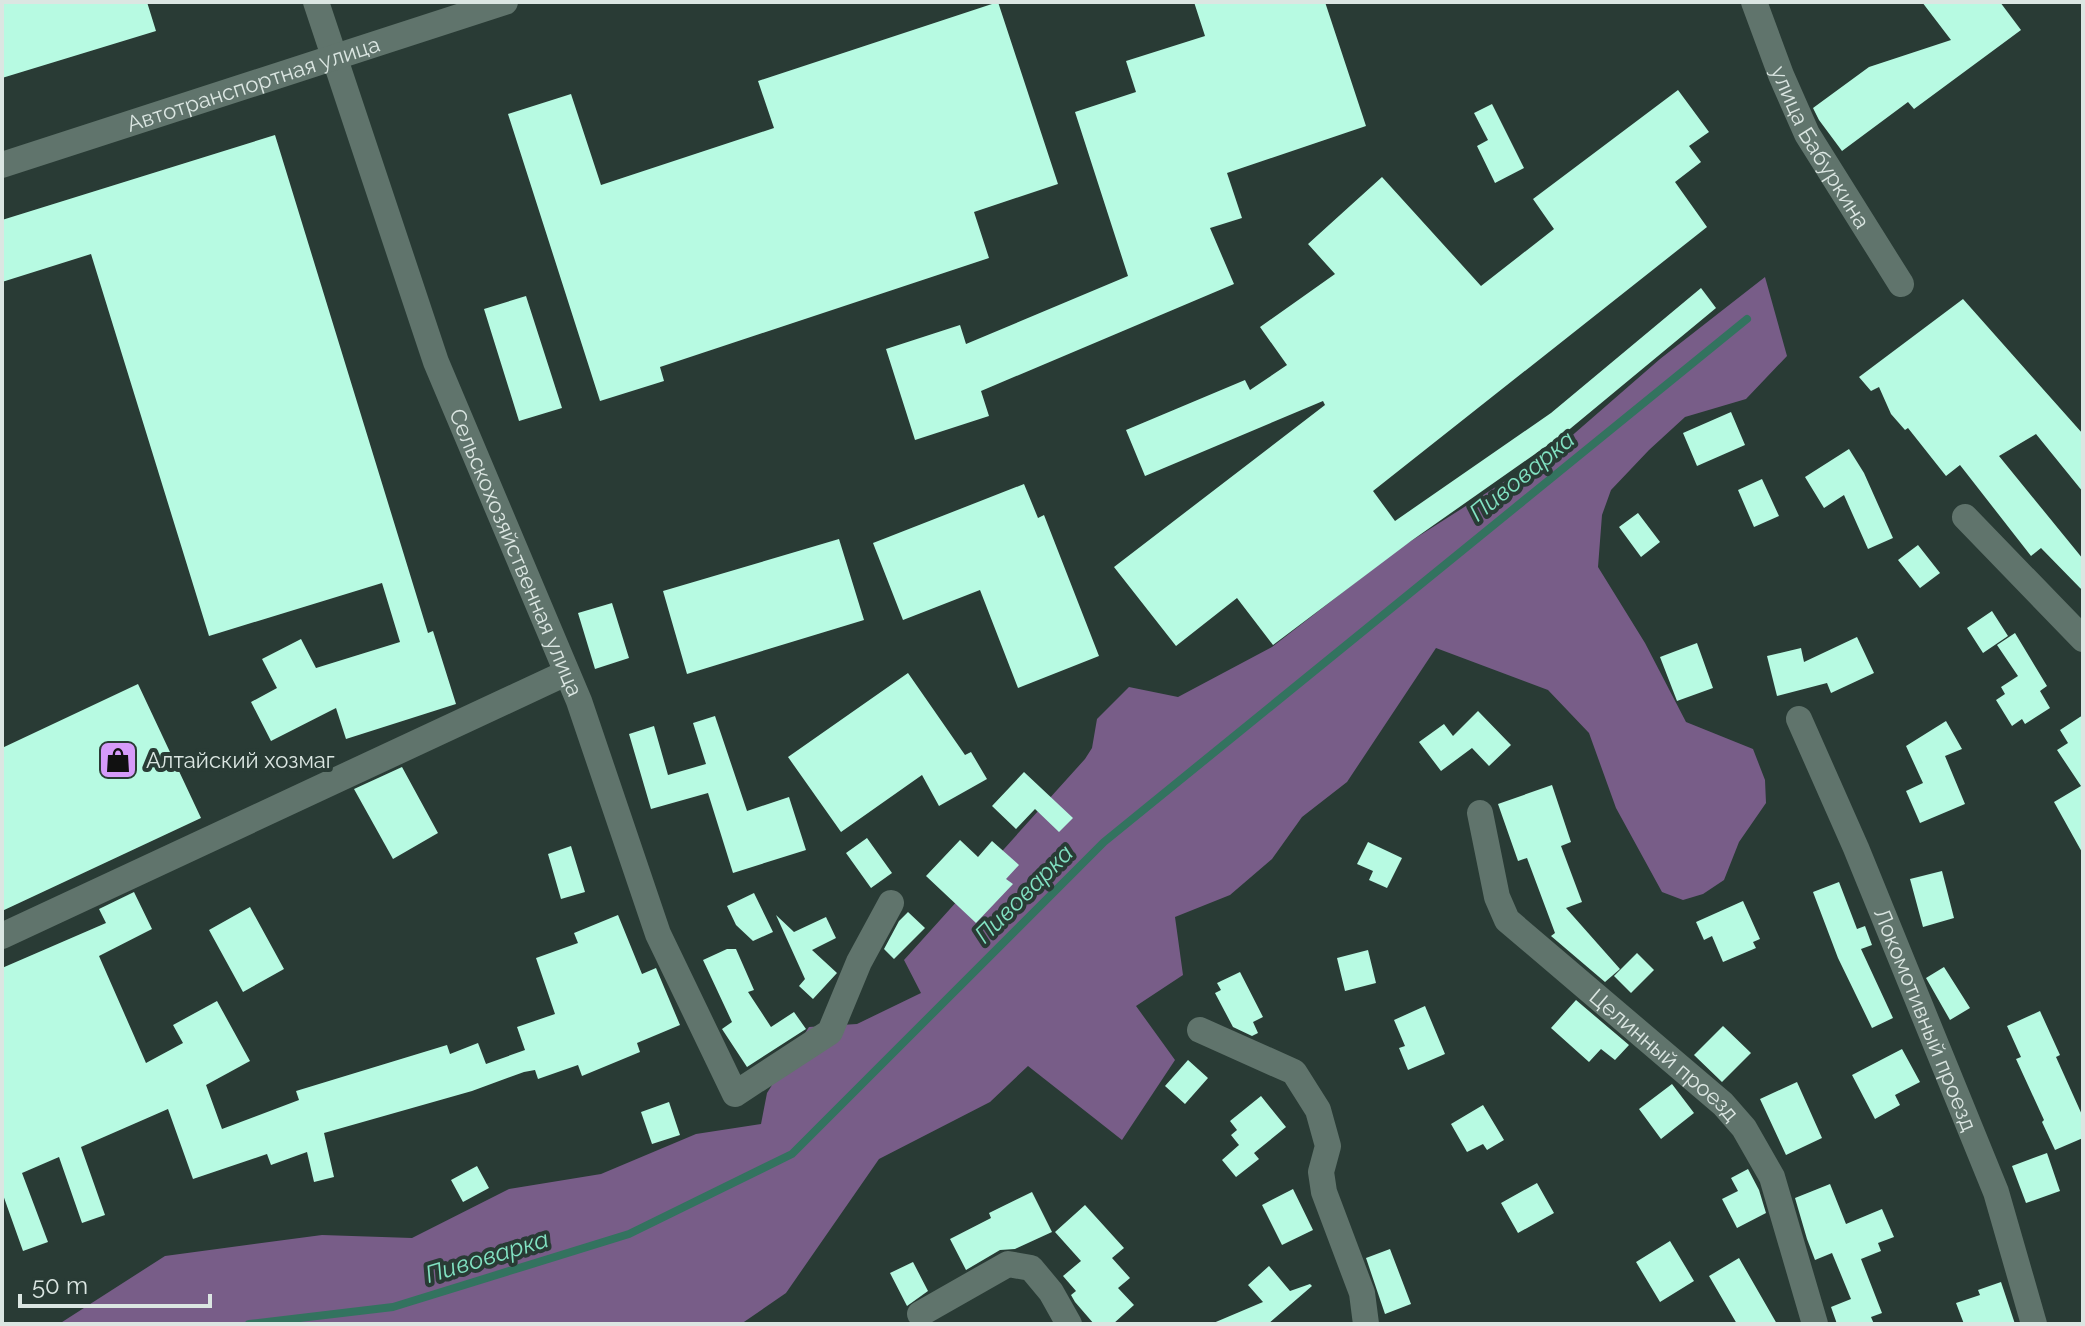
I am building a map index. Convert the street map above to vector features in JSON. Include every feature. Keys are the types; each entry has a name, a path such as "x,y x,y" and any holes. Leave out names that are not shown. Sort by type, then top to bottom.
{"street":[{"name":"Сельскохозяйственная улица","path":"316,2 436,362 579,701 658,934 735,1094 830,1032 859,962 891,903"},
{"name":"Автотранспортная улица","path":"2,165 505,2"},
{"name":"улица Бабуркина","path":"1754,2 1807,134 1901,284"},
{"path":"1965,517 2083,639"},
{"path":"2,936 566,673"},
{"name":"Локомотивный проезд","path":"1799,719 1862,862 1996,1192 2034,1324"},
{"name":"Целинный проезд","path":"1480,813 1497,897 1507,920 1723,1104 1744,1128 1772,1177 1815,1324"},
{"path":"1200,1030 1294,1072 1318,1110 1328,1146 1321,1172 1324,1192 1362,1293 1366,1324"},
{"path":"920,1314 1008,1264 1031,1268 1051,1292 1069,1324"}],"shaded area":[{"path":"1765,277 1787,356 1746,399 1685,417 1611,490 1602,515 1598,567 1645,643 1686,722 1753,749 1765,780 1766,803 1739,842 1724,880 1703,894 1683,900 1662,892 1616,808 1589,733 1548,690 1436,648 1347,782 1302,817 1272,859 1230,895 1175,917 1183,975 1136,1006 1175,1060 1122,1140 1028,1066 990,1102 879,1159 786,1293 741,1324 59,1324 165,1256 322,1235 412,1238 509,1189 601,1174 696,1134 761,1124 767,1093 809,1027 857,1024 921,993 904,960 1085,759 1092,748 1097,719 1129,687 1178,697 1272,647 1400,548 1560,446 1660,359"}],"building":[{"path":"2,2 147,2 156,31 2,78"},
{"path":"998,2 1058,184 974,212 989,258 660,367 664,381 600,401 508,114 571,94 601,185 774,128 758,81"},
{"path":"1194,2 1325,2 1366,126 1227,173 1242,218 1210,228 1234,284 981,391 989,416 915,440 886,349 960,325 966,344 1128,276 1075,112 1136,92 1126,61 1205,36"},
{"path":"1922,2 2000,2 2021,30 1914,109 1908,102 1842,151 1813,108 1869,67 1951,40"},
{"path":"1678,90 1709,132 1689,146 1701,162 1675,182 1707,227 1373,491 1395,521 1551,413 1701,288 1716,308 1565,433 1411,541 1273,645 1237,598 1176,646 1114,567 1325,405 1323,401 1145,476 1126,430 1245,380 1250,390 1287,365 1260,327 1335,274 1308,244 1382,177 1481,286 1554,229 1533,199"},
{"path":"1492,104 1524,168 1495,183 1477,146 1488,140 1474,113"},
{"path":"275,135 428,633 433,631 456,704 346,739 336,708 271,741 251,702 277,688 262,659 301,639 316,668 400,642 382,583 209,636 91,254 2,282 2,220"},
{"path":"526,296 562,408 519,421 484,309"},
{"path":"1963,299 2083,434 2083,492 2036,434 1999,456 2083,559 2083,591 2041,548 2031,556 1960,465 1946,476 1908,428 1905,430 1891,414 1879,387 1871,391 1859,377"},
{"path":"1731,412 1745,445 1697,466 1683,433"},
{"path":"1849,449 1864,473 1893,538 1868,549 1844,495 1824,508 1805,477"},
{"path":"1762,479 1779,516 1754,527 1738,490"},
{"path":"1024,484 1038,518 1044,515 1099,656 1018,688 980,590 903,620 873,543"},
{"path":"1638,513 1660,542 1641,557 1619,527"},
{"path":"839,539 864,620 687,674 663,591"},
{"path":"1918,545 1940,573 1920,588 1898,560"},
{"path":"612,603 629,658 595,669 578,613"},
{"path":"1992,611 2008,636 1983,653 1967,628"},
{"path":"2015,633 2047,686 2040,691 2050,708 2025,724 2022,719 2012,726 1996,700 2005,694 2001,687 2018,676 1997,645"},
{"path":"1857,637 1874,673 1831,693 1827,683 1777,696 1767,656 1801,648 1804,662"},
{"path":"1697,643 1713,688 1677,701 1660,657"},
{"path":"908,673 965,755 971,752 987,779 939,806 922,775 841,832 788,757"},
{"path":"138,684 201,818 2,911 2,748"},
{"path":"1478,711 1511,745 1489,766 1472,748 1441,771 1419,742 1444,724 1453,736"},
{"path":"2083,715 2083,854 2054,802 2081,786 2057,750 2068,743 2060,730"},
{"path":"715,716 747,811 789,797 806,850 733,873 708,793 651,809 629,734 654,726 668,775 706,764 693,723"},
{"path":"1946,721 1962,749 1945,756 1965,804 1920,823 1906,791 1923,783 1906,746"},
{"path":"402,767 438,833 393,859 354,789"},
{"path":"1024,772 1073,818 1059,832 1035,809 1016,829 992,806"},
{"path":"1552,785 1571,842 1561,846 1582,902 1566,908 1620,969 1605,982 1551,936 1555,933 1527,858 1518,861 1498,804"},
{"path":"867,838 892,873 871,888 846,853"},
{"path":"960,840 978,857 992,841 1019,865 1006,879 1013,884 976,923 926,876"},
{"path":"1368,842 1402,858 1387,888 1369,880 1373,871 1357,864"},
{"path":"571,846 585,892 561,899 548,854"},
{"path":"1942,871 1954,918 1923,927 1910,879"},
{"path":"1839,882 1857,929 1865,926 1872,945 1861,949 1893,1018 1872,1028 1838,958 1813,892"},
{"path":"134,892 152,929 99,956 146,1063 183,1043 173,1025 217,1001 250,1061 206,1085 222,1129 299,1100 296,1091 447,1045 450,1054 478,1043 486,1064 525,1050 517,1027 555,1014 536,958 578,943 574,933 618,915 642,974 656,968 680,1025 637,1043 640,1052 582,1076 578,1065 538,1079 535,1070 524,1072 472,1091 324,1133 334,1177 314,1182 307,1152 271,1165 267,1154 193,1179 168,1109 81,1147 105,1215 82,1223 59,1157 22,1173 48,1242 23,1251 2,1192 2,968 106,923 99,909"},
{"path":"754,893 773,932 753,941 736,925 727,906"},
{"path":"1743,901 1760,939 1753,942 1756,948 1723,962 1712,936 1704,940 1696,922"},
{"path":"250,907 284,969 243,992 209,930"},
{"path":"908,912 925,928 894,959 884,949 899,921"},
{"path":"776,915 794,932 826,917 836,938 812,950 837,973 813,999 799,986 805,979"},
{"path":"727,949 736,949 754,990 748,992 771,1027 794,1012 806,1029 747,1067 722,1029 732,1022 703,960"},
{"path":"1368,950 1376,983 1345,991 1337,958"},
{"path":"1637,953 1654,970 1631,993 1614,976"},
{"path":"1944,967 1970,1008 1950,1020 1926,978"},
{"path":"1240,972 1263,1017 1253,1022 1258,1033 1252,1036 1233,1027 1215,993 1221,990 1217,983"},
{"path":"1576,1000 1629,1045 1615,1060 1601,1049 1589,1062 1551,1028"},
{"path":"1425,1006 1445,1054 1408,1070 1399,1048 1405,1046 1394,1020"},
{"path":"2040,1011 2060,1055 2056,1057 2083,1117 2083,1138 2055,1150 2016,1059 2021,1057 2007,1026"},
{"path":"1723,1026 1751,1053 1722,1082 1694,1055"},
{"path":"1902,1049 1920,1082 1895,1095 1900,1105 1875,1119 1852,1075"},
{"path":"1188,1060 1208,1078 1185,1104 1165,1086"},
{"path":"1797,1082 1822,1138 1786,1155 1760,1099"},
{"path":"1672,1084 1694,1113 1661,1139 1639,1109"},
{"path":"1261,1096 1286,1127 1254,1153 1259,1159 1236,1177 1222,1160 1239,1145 1231,1135 1237,1130 1230,1121"},
{"path":"669,1102 680,1135 652,1144 641,1112"},
{"path":"1483,1105 1504,1140 1487,1150 1483,1144 1467,1152 1451,1124"},
{"path":"2047,1153 2060,1191 2026,1203 2012,1166"},
{"path":"477,1166 489,1188 463,1202 451,1180"},
{"path":"1748,1169 1766,1213 1737,1228 1722,1199 1738,1191 1731,1178"},
{"path":"1537,1183 1554,1213 1518,1233 1501,1203"},
{"path":"1830,1184 1846,1224 1882,1209 1894,1237 1878,1243 1881,1251 1861,1259 1882,1313 1871,1317 1874,1324 1837,1324 1831,1307 1851,1299 1832,1253 1815,1260 1807,1239 1795,1198"},
{"path":"1293,1189 1313,1230 1282,1245 1262,1205"},
{"path":"1032,1192 1052,1232 1015,1249 1000,1250 966,1270 950,1239 991,1218 989,1213"},
{"path":"1085,1205 1124,1248 1112,1258 1130,1278 1118,1288 1134,1305 1113,1324 1094,1324 1075,1302 1071,1295 1076,1291 1063,1276 1081,1261 1055,1232"},
{"path":"1670,1241 1694,1281 1660,1302 1636,1262"},
{"path":"1390,1249 1411,1304 1385,1314 1366,1258"},
{"path":"1739,1258 1777,1324 1737,1324 1709,1276"},
{"path":"913,1262 928,1291 907,1306 890,1273"},
{"path":"1269,1266 1290,1291 1312,1286 1268,1324 1211,1324 1263,1302 1248,1285"},
{"path":"2001,1282 2015,1324 1964,1324 1956,1303 1980,1295 1978,1290"}],"waterway":[{"name":"Пивоварка","path":"249,1324 393,1307 629,1234 792,1154 1104,842 1747,319"}],"place":[{"name":"Алтайский хозмаг","path":"118,760"}]}
